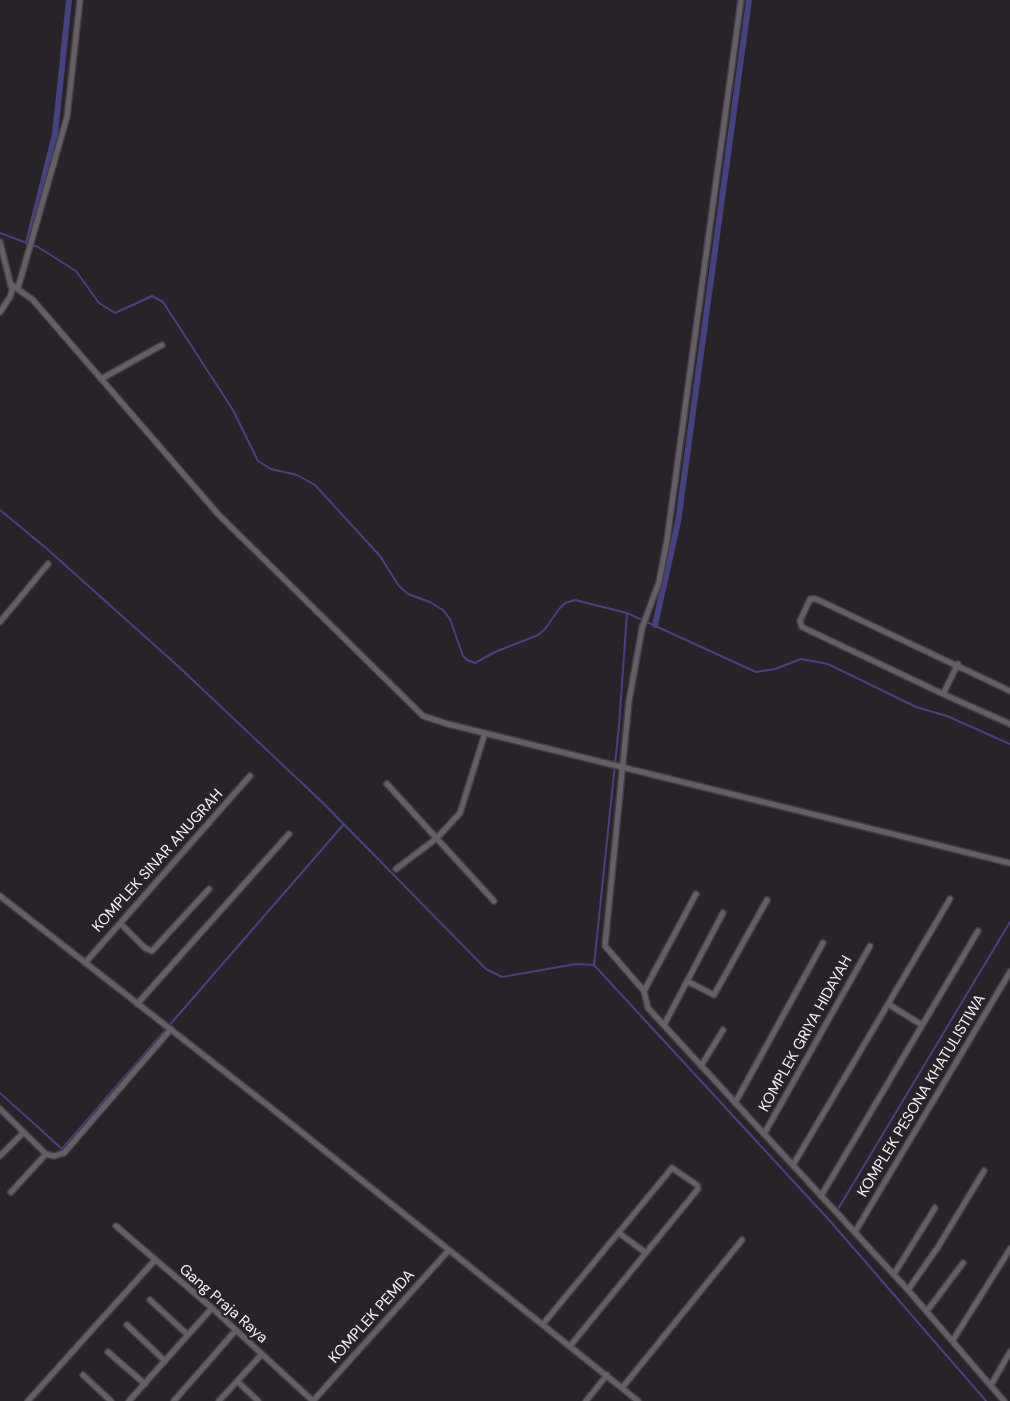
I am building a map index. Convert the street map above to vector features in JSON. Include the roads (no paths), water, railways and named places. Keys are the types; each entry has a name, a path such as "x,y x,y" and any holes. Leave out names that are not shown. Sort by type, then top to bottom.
{"street":[{"path":"18,288 67,118 80,0"},
{"path":"740,0 667,540 658,582 642,628 629,701 604,944 606,949 644,991 648,1008 894,1274 1004,1401"},
{"path":"0,242 12,285 10,297 0,312"},
{"path":"12,285 33,300 218,514 420,713 432,720 1010,863"},
{"path":"101,379 162,345"},
{"path":"0,622 48,564"},
{"path":"1010,691 958,664 812,598 800,621 802,626 1010,724"},
{"path":"943,694 958,664"},
{"path":"396,869 437,838 460,813 485,733"},
{"name":"KOMPLEK SINAR ANUGRAH","path":"85,963 250,776"},
{"path":"387,784 494,901"},
{"path":"137,1004 288,834"},
{"path":"121,924 145,948 152,951 208,889"},
{"path":"644,991 696,894"},
{"path":"0,896 169,1027 638,1401"},
{"path":"792,1165 950,899"},
{"path":"687,981 714,995 768,900"},
{"path":"664,1025 723,913"},
{"path":"820,1196 978,931"},
{"path":"735,1103 822,944"},
{"name":"KOMPLEK GRIYA HIDAYAH","path":"764,1134 870,946"},
{"name":"KOMPLEK PESONA KHATULISTIWA","path":"855,1232 1010,972"},
{"path":"888,1004 922,1025"},
{"path":"0,1109 46,1154 54,1156 64,1153 169,1027"},
{"path":"701,1066 723,1030"},
{"path":"0,1156 24,1132"},
{"path":"11,1192 46,1154"},
{"path":"543,1324 672,1168 697,1185 698,1189 570,1346"},
{"path":"908,1290 938,1247 984,1171"},
{"path":"894,1274 935,1208"},
{"name":"Gang Praja Raya","path":"116,1226 154,1261 212,1308 313,1401"},
{"path":"619,1233 646,1253"},
{"path":"622,1388 742,1240"},
{"path":"953,1340 1010,1249"},
{"name":"KOMPLEK PEMDA","path":"313,1401 449,1250"},
{"path":"28,1401 154,1261"},
{"path":"927,1311 963,1263"},
{"path":"150,1300 188,1335"},
{"path":"133,1400 165,1360 212,1308"},
{"path":"127,1325 165,1360"},
{"path":"174,1401 236,1330"},
{"path":"108,1352 145,1384"},
{"path":"991,1385 1010,1352"},
{"path":"219,1401 262,1354"},
{"path":"83,1375 111,1401"},
{"path":"586,1401 607,1376"},
{"path":"237,1381 258,1401"}],"waterway":[{"path":"28,243 55,134 69,0"},
{"path":"655,625 678,522 749,0"},
{"path":"0,233 38,247 76,271 99,303 115,313 152,296 163,302 233,410 258,461 271,469 297,475 315,485 380,556 399,586 408,594 430,602 443,610 450,619 463,656 467,660 475,663 495,652 538,635 565,603 575,600 627,613 756,672 775,669 801,659 828,664 916,707 947,716 1010,744"},
{"path":"0,510 46,548 179,667 323,803 486,969 502,977 576,964 594,965"},
{"path":"627,613 619,726 594,965 830,1221 986,1401"},
{"path":"0,1093 62,1149 344,824"},
{"path":"838,1209 1010,922"}]}
